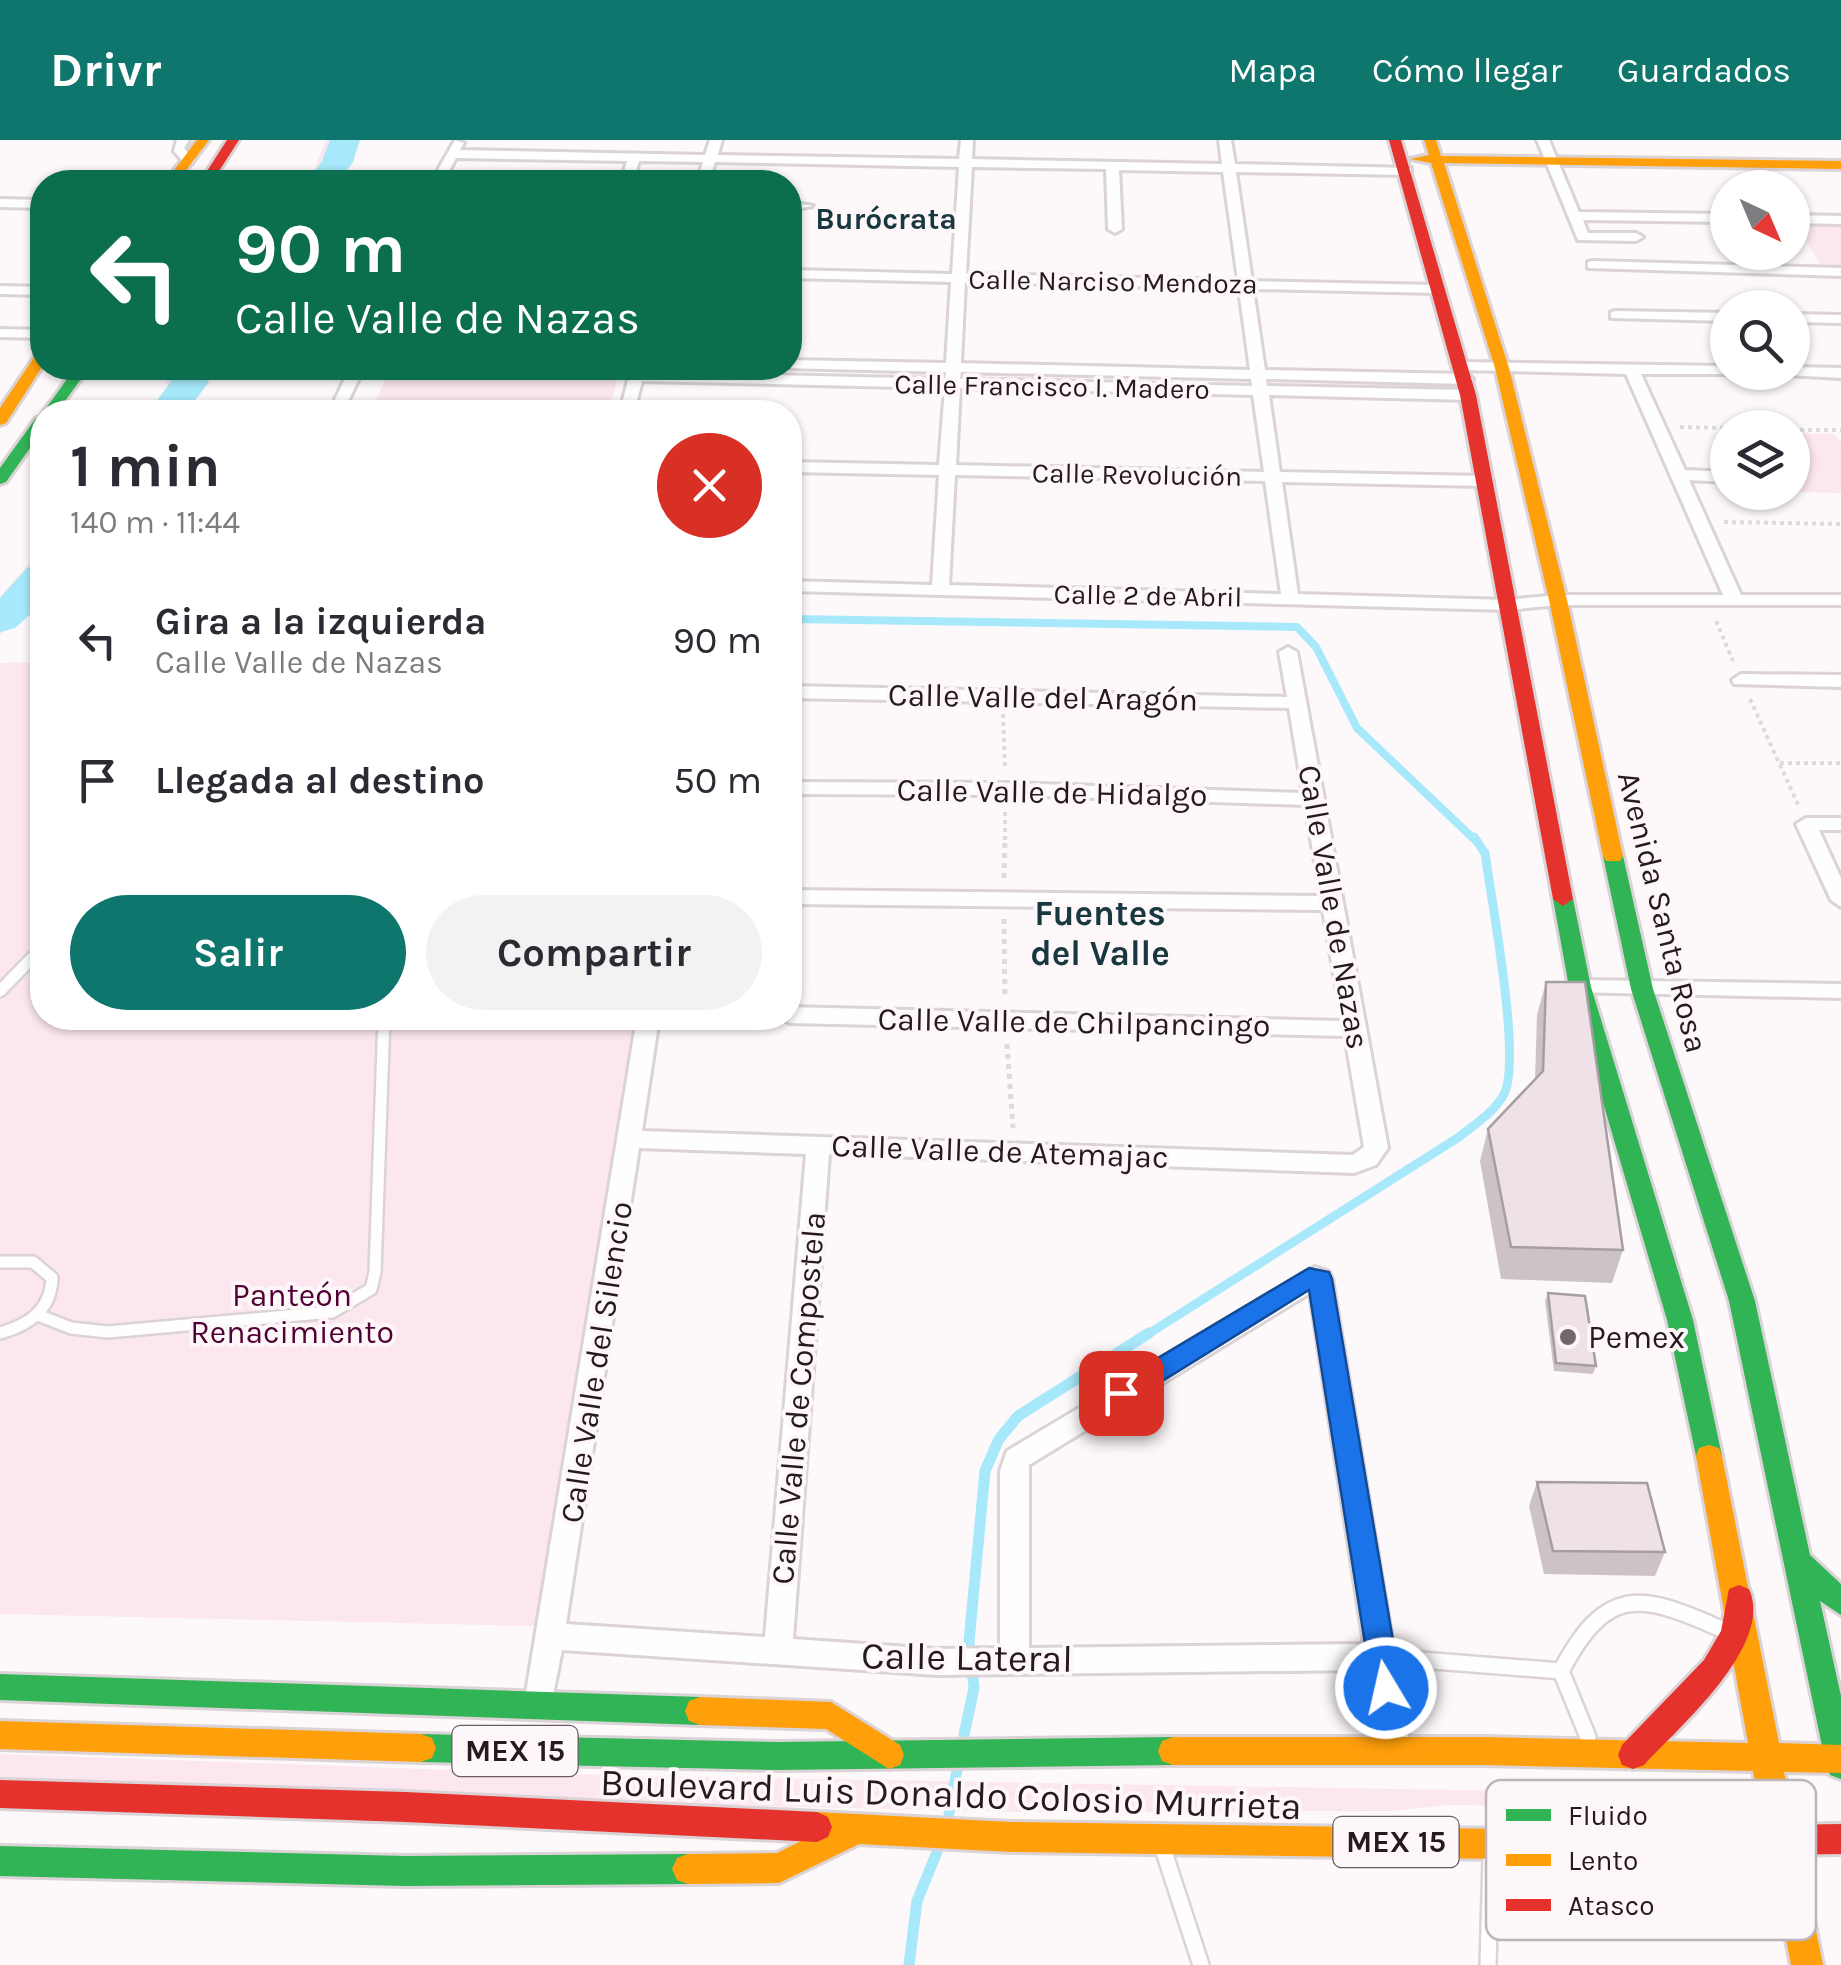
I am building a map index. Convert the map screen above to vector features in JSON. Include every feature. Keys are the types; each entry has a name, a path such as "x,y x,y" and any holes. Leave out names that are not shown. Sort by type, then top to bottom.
{"main road":[{"path":"214,170 233,141"},
{"path":"179,170 193,147"},
{"path":"1771,1780 1739,1598 1680,1320 1580,987 1465,380 1400,156 1841,165"},
{"name":"Avenida Santa Rosa","path":"1436,157 1502,368 1558,600 1642,989 1742,1301 1840,1761"},
{"path":"1550,157 1841,176"},
{"path":"4,412 30,374"},
{"path":"0,479 30,438"},
{"path":"1796,1560 1841,1602"},
{"path":"1633,1756 1714,1669 1734,1634 1739,1598"},
{"path":"0,1687 831,1716 888,1755"},
{"name":"Boulevard Luis Donaldo Colosio Murrieta","path":"0,1735 511,1751 888,1755 1395,1748 1840,1761"},
{"name":"Boulevard Luis Donaldo Colosio Murrieta","path":"0,1794 1011,1836 1486,1844"},
{"path":"0,1861 404,1871 779,1868 855,1830"},
{"name":"Boulevard Luis Donaldo Colosio Murrieta","path":"1816,1840 1841,1839"},
{"path":"1802,1940 1807,1965"}],"street":[{"path":"457,145 571,141 714,148 1400,156"},
{"path":"457,145 634,157 714,148"},
{"path":"443,170 457,145"},
{"path":"966,150 1112,165 1227,154"},
{"path":"940,590 966,150"},
{"path":"1227,154 1290,598"},
{"path":"630,170 634,157"},
{"path":"1550,157 1583,237 1636,237"},
{"path":"1112,165 1115,229"},
{"path":"0,204 30,204"},
{"path":"1574,216 1710,218"},
{"path":"1810,219 1841,220"},
{"path":"1592,265 1841,272"},
{"name":"Calle Narciso Mendoza","path":"802,274 1436,289"},
{"path":"0,290 30,291"},
{"path":"1616,316 1710,317"},
{"path":"1810,318 1841,319"},
{"path":"0,333 30,334"},
{"name":"Calle Francisco I. Madero","path":"802,365 951,377"},
{"name":"Calle Francisco I. Madero","path":"802,375 1260,382 1465,380 1502,368 1710,372"},
{"path":"1632,370 1734,599"},
{"path":"1810,372 1841,373"},
{"name":"Calle Revolución","path":"802,467 1484,481"},
{"path":"1677,476 1710,477"},
{"name":"Calle 2 de Abril","path":"802,586 1507,606 1558,600 1841,600"},
{"name":"Calle Valle de Nazas","path":"1288,652 1376,1148 1368,1159"},
{"path":"1741,680 1841,682"},
{"name":"Calle Valle del Aragón","path":"802,692 1296,703"},
{"name":"Calle Valle de Hidalgo","path":"802,788 1314,799"},
{"path":"1839,891 1806,824 1841,824"},
{"path":"802,897 1333,903"},
{"path":"1580,987 1839,995"},
{"name":"Calle Valle de Chilpancingo","path":"802,1015 1357,1029"},
{"name":"Calle Valle del Silencio","path":"540,1706 646,1030"},
{"name":"Calle Valle de Atemajac","path":"632,1139 1354,1164 1368,1159"},
{"name":"Calle Valle de Compostela","path":"778,1650 818,1146"},
{"path":"1015,1660 1017,1460 1309,1278 1320,1279 1395,1748"},
{"name":"Calle Lateral","path":"552,1636 937,1662 1382,1657"}],"lane":[{"path":"0,991 30,960"},
{"path":"38,1316 71,1328 108,1332 332,1312 370,1289 375,1272 384,1030"},
{"path":"0,1262 34,1262 52,1278 48,1303 38,1316 2,1335"},
{"path":"1561,1671 1588,1624 1619,1605 1664,1604 1734,1634"},
{"path":"1382,1657 1561,1671"},
{"path":"1561,1671 1594,1754"},
{"path":"1160,1838 1202,1965"},
{"path":"1488,1965 1489,1940"}],"path":[{"path":"1657,427 1710,428"},
{"path":"1810,430 1841,430"},
{"path":"1698,522 1841,524"},
{"path":"1707,598 1806,824"},
{"path":"1780,764 1841,764"}],"green space":[{"path":"326,140 359,140 336,170 315,168"},
{"path":"1810,224 1841,225 1841,265 1821,265 1810,248"},
{"path":"165,380 210,380 195,400 159,400 169,387"},
{"path":"385,380 617,380 612,400 376,400"},
{"path":"1810,433 1833,434 1841,441 1841,493 1810,492"},
{"path":"30,563 30,609 0,635 0,597"},
{"name":"Panteón Renacimiento","path":"30,662 30,1030 635,1030 538,1626 0,1614 0,663"},
{"path":"0,1754 625,1776 1486,1790 1486,1805 1390,1811 1015,1812 0,1788"}],"building":[{"path":"1546,982 1585,982 1623,1250 1511,1247 1488,1129 1543,1071"},
{"name":"Pemex","path":"1548,1293 1585,1296 1596,1366 1556,1363"},
{"path":"1537,1482 1647,1483 1665,1552 1553,1551"}],"waterway":[{"path":"331,170 345,140"},
{"path":"176,400 188,380"},
{"path":"0,619 30,592"},
{"path":"802,619 1297,627 1316,647 1357,728 1475,840"},
{"path":"1145,1336 1459,1137 1500,1101 1509,1075 1507,1014 1485,853 1474,837"},
{"path":"964,1735 974,1688 969,1642 985,1471 999,1439 1018,1416 1149,1333"},
{"path":"949,1813 957,1770"},
{"path":"909,1965 917,1901 937,1852"}],"traffic: fast":[{"path":"58,400 73,380"},
{"path":"0,479 30,438"},
{"path":"1613,856 1642,989 1742,1301 1841,1765"},
{"path":"1563,899 1580,987 1680,1320 1709,1456"},
{"path":"1796,1560 1841,1602"},
{"path":"0,1687 700,1711"},
{"path":"421,1748 777,1756 1173,1751"},
{"path":"0,1861 405,1871 688,1869"}],"traffic: slow":[{"path":"180,170 203,140"},
{"path":"1430,140 1502,368 1558,600 1613,856"},
{"path":"1416,159 1841,165"},
{"path":"0,420 30,374"},
{"path":"1709,1456 1770,1780"},
{"path":"700,1711 831,1716 889,1755"},
{"path":"0,1735 421,1748"},
{"path":"1173,1751 1484,1751 1841,1759"},
{"path":"817,1827 1011,1837 1486,1844"},
{"path":"688,1869 779,1868 851,1832"},
{"path":"1802,1940 1807,1965"}],"traffic: jam":[{"path":"214,170 233,140"},
{"path":"1395,140 1468,395 1563,899"},
{"path":"1633,1755 1714,1669 1735,1634 1739,1598"},
{"path":"0,1794 405,1807 817,1827"},
{"path":"1816,1839 1841,1839"}],"place":[{"name":"Pemex","path":"1568,1337"}],"district":[{"name":"Burócrata","path":"886,219"},
{"name":"Fuentes del Valle","path":"1100,933"}],"route":[{"path":"1121,1393 1309,1278 1320,1279 1386,1688"}]}
